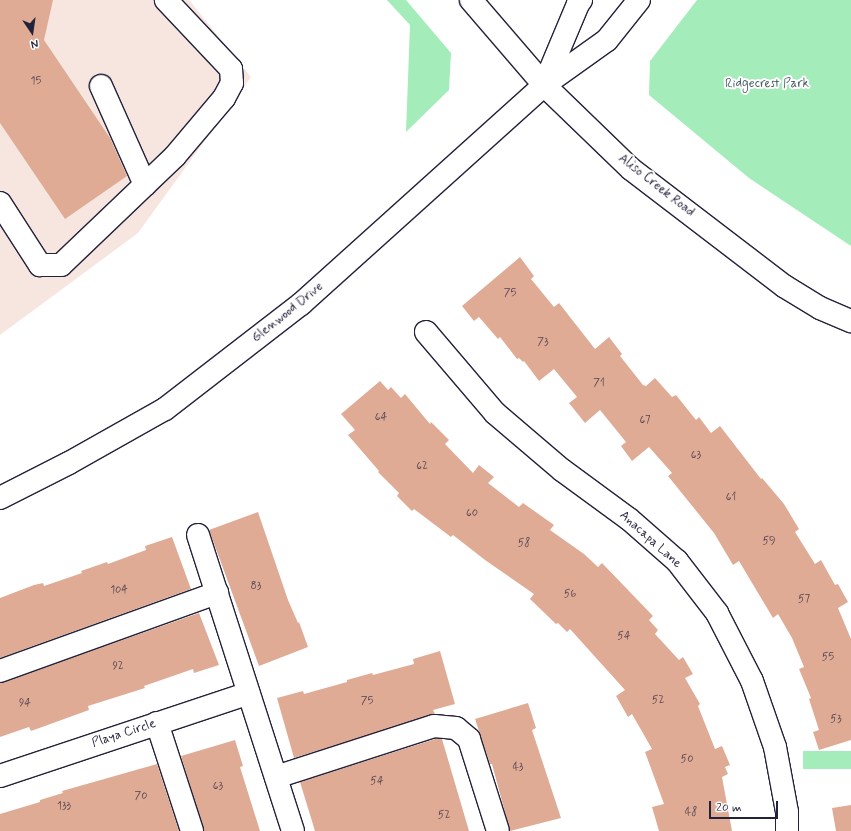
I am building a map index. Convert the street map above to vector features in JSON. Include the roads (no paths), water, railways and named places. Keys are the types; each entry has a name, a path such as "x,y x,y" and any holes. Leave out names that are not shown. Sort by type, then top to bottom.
{"main road":[{"path":"0,203 40,265 61,265 175,156 224,98 232,84 231,69 166,0"},
{"name":"Aliso Creek Road","path":"470,0 544,85 631,169 784,286 820,308 851,321"},
{"name":"Glenwood Drive","path":"544,85 581,0"},
{"name":"Glenwood Drive","path":"0,498 69,463 165,409 301,304 544,85 607,40 639,0"},
{"path":"101,86 145,184"},
{"name":"Anacapa Lane","path":"426,332 495,413 562,470 628,519 678,562 717,612 752,681 775,747 787,812 787,831"},
{"path":"198,535 293,831"},
{"path":"0,671 217,593"},
{"name":"Playa Circle","path":"0,776 249,693"},
{"path":"157,723 192,831"},
{"path":"276,777 434,726 456,728 469,739 498,831"}],"park label":[{"name":"Ridgecrest Park","path":"767,84"}]}
